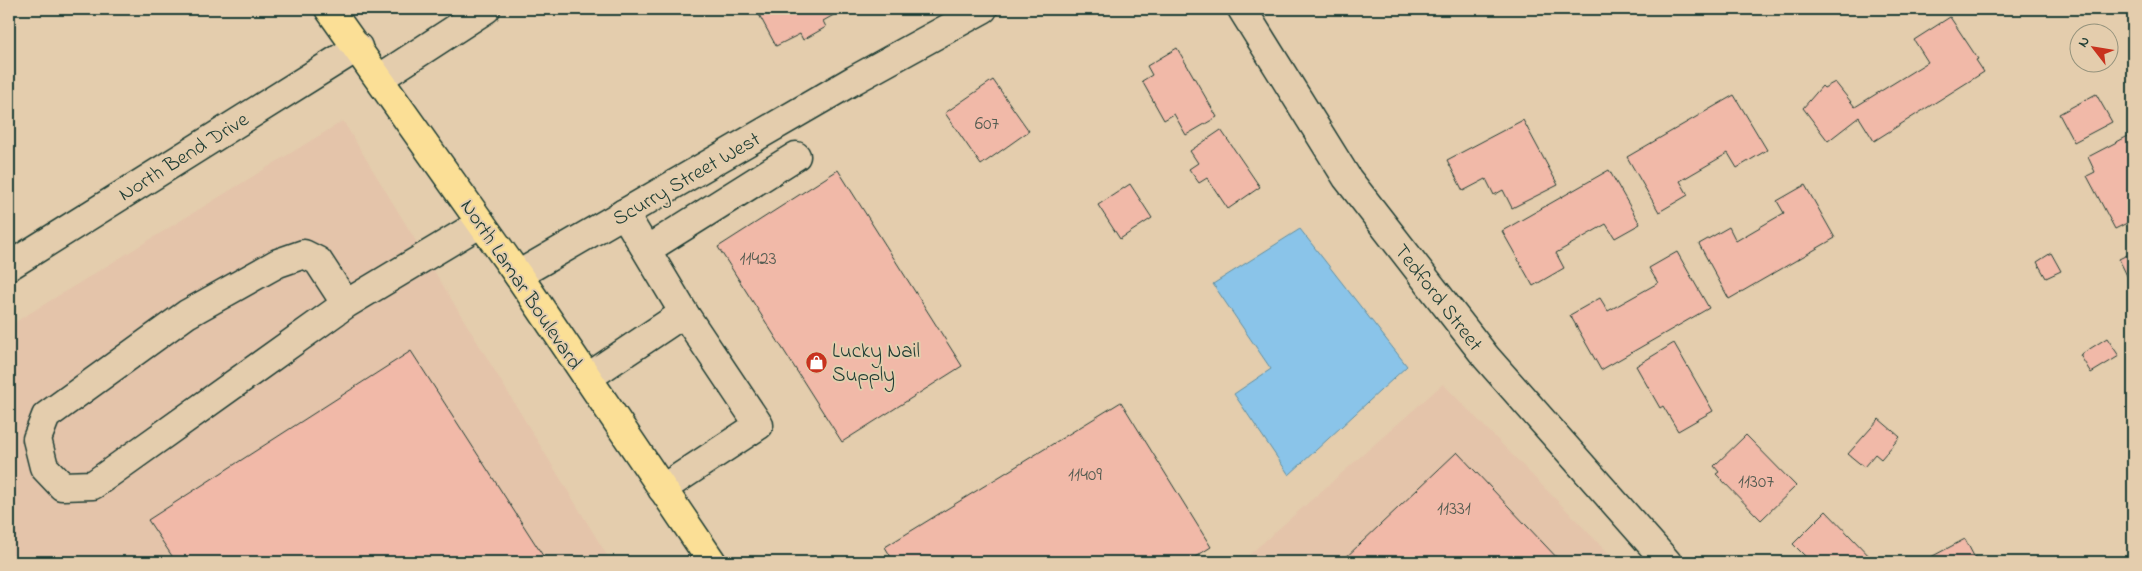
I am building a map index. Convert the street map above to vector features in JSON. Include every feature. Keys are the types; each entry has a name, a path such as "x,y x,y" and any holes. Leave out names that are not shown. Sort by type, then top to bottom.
{"main road":[{"name":"North Lamar Boulevard","path":"329,9 380,78 518,276 712,562"}],"street":[{"path":"380,78 486,9"},
{"name":"Scurry Street West","path":"518,276 854,80 983,9"},
{"name":"Tedford Street","path":"1242,9 1347,178 1486,357 1668,562"},
{"name":"North Bend Drive","path":"9,266 358,47"},
{"path":"648,249 796,156"},
{"path":"624,213 648,249 684,314 760,425 662,490"},
{"path":"346,304 318,261 304,254 278,263 187,314 46,416 37,439 44,467 62,486 93,485 346,304 481,223"},
{"path":"587,378 684,314"}],"shaded area":[{"path":"343,121 611,562 12,562 9,558 9,326"},
{"path":"1443,384 1617,562 1241,562"}],"water":[{"path":"1300,229 1407,366 1289,475 1234,394 1271,369 1213,284"}],"building":[{"path":"756,9 837,9 839,12 823,21 826,27 803,40 800,34 776,46"},
{"path":"1950,17 1978,59 1976,60 1984,72 1874,141 1859,117 1828,141 1803,108 1822,86 1824,88 1835,82 1855,107 1928,62 1914,40"},
{"path":"1177,48 1217,117 1186,135 1174,114 1164,120 1142,81 1152,75 1147,66"},
{"path":"993,80 1029,131 981,165 945,113"},
{"path":"2096,94 2112,122 2074,142 2059,114"},
{"path":"1734,95 1767,150 1737,168 1728,153 1680,181 1688,195 1659,212 1627,157"},
{"path":"1523,120 1558,185 1512,208 1503,190 1494,195 1486,179 1463,191 1447,160"},
{"path":"1221,130 1260,187 1228,209 1207,178 1199,183 1189,169 1198,163 1190,151"},
{"path":"2130,135 2133,141 2133,220 2115,229 2087,176 2095,172 2088,157"},
{"path":"838,170 962,366 842,442 718,247"},
{"path":"1609,170 1640,224 1615,238 1606,224 1556,253 1564,268 1533,286 1502,231"},
{"path":"1130,184 1152,218 1120,239 1098,205"},
{"path":"1805,185 1835,238 1729,299 1699,244 1729,227 1736,241 1784,213 1777,201"},
{"path":"1677,252 1709,308 1601,370 1570,315 1600,298 1608,311 1658,283 1649,268"},
{"path":"2133,252 2133,283 2131,284 2119,259"},
{"path":"2051,253 2061,271 2046,278 2037,262"},
{"path":"2107,338 2119,356 2091,373 2080,355"},
{"path":"1674,343 1713,411 1678,431 1663,406 1660,408 1636,366"},
{"path":"411,351 547,562 176,562 148,520"},
{"path":"1121,402 1211,547 1187,562 894,562 885,547"},
{"path":"1879,419 1900,437 1881,459 1875,454 1864,467 1848,454"},
{"path":"1746,435 1796,486 1761,520 1716,474 1719,472 1714,466"},
{"path":"1457,452 1561,562 1341,562"},
{"path":"1826,511 1875,562 1811,562 1793,544"},
{"path":"1965,539 1977,562 1933,562 1931,557"}],"place":[{"name":"Lucky Nail Supply","path":"816,362"}]}
